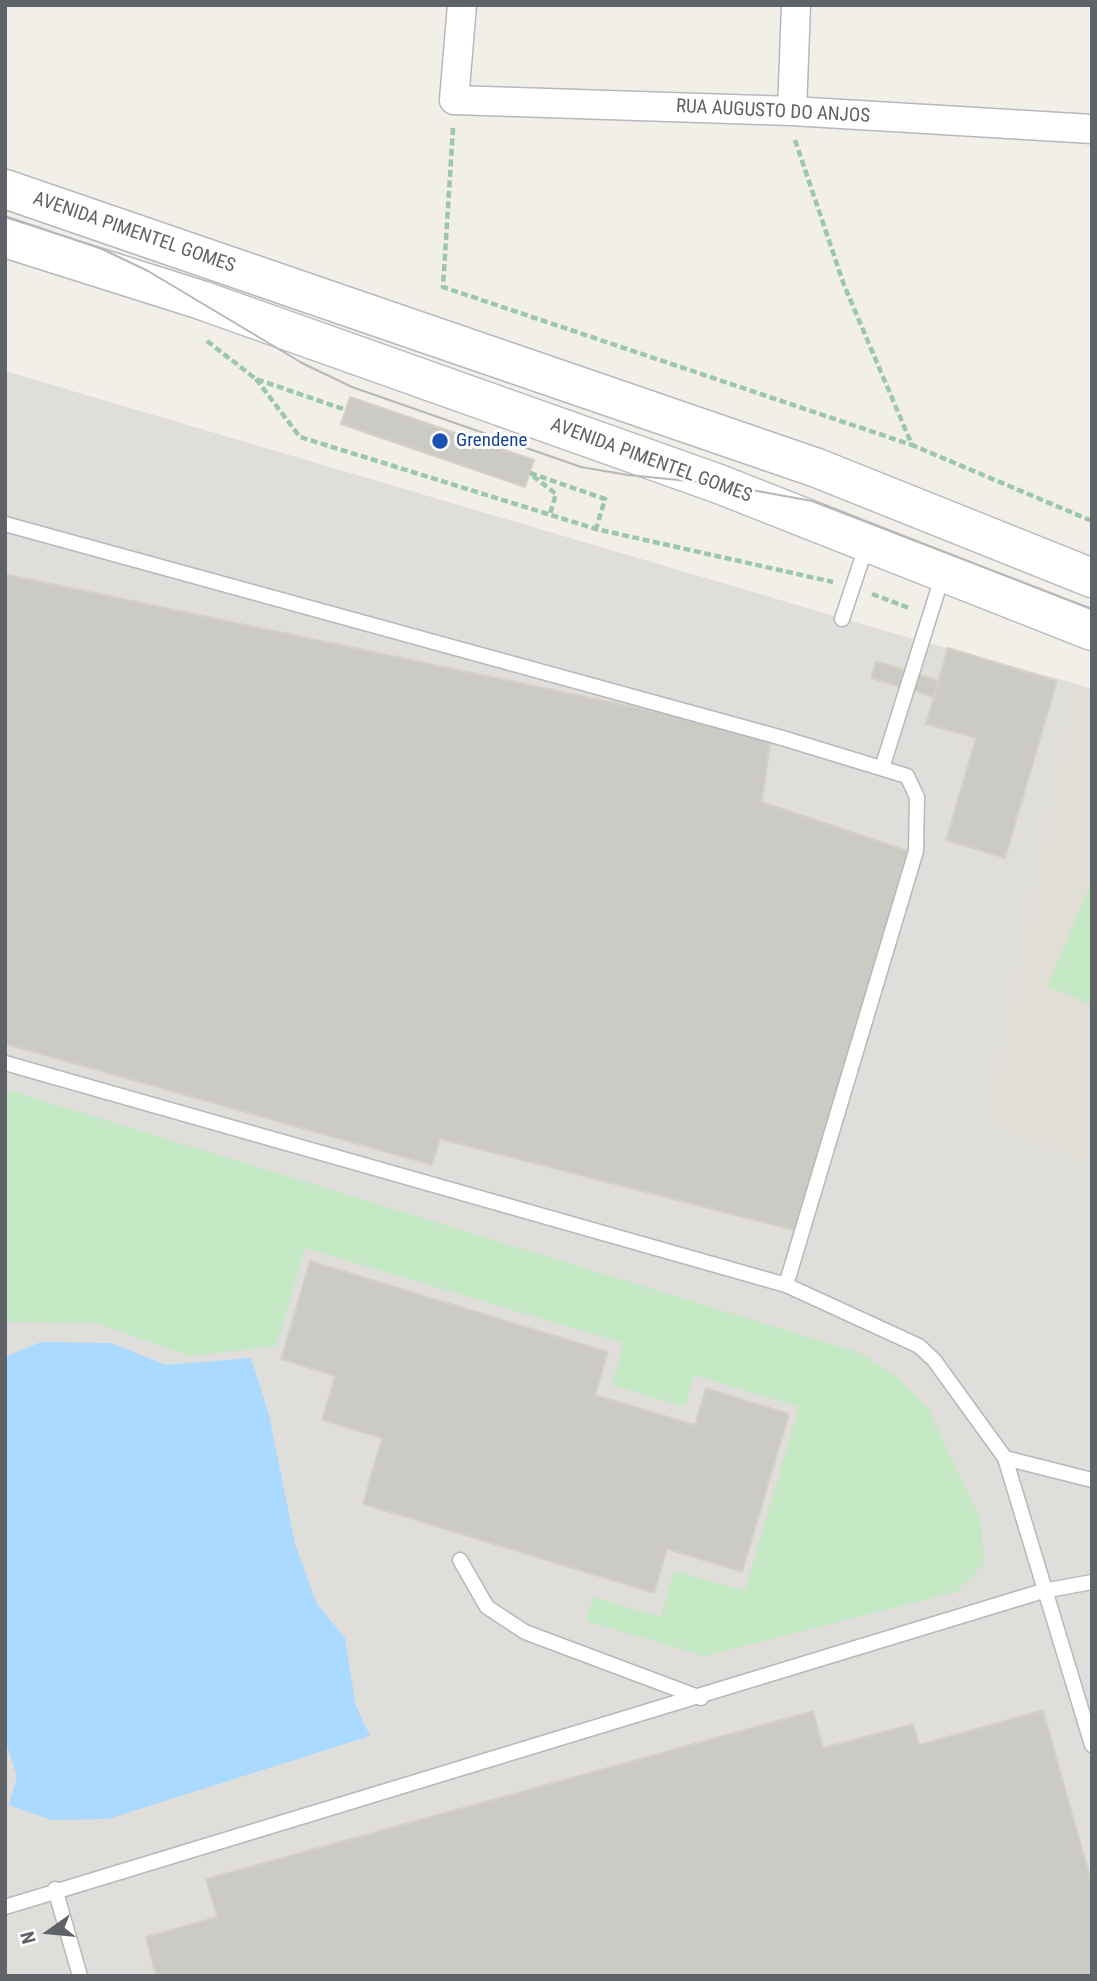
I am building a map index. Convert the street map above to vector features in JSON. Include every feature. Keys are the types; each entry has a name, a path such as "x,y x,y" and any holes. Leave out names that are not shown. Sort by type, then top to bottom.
{"main road":[{"name":"AVENIDA PIMENTEL GOMES","path":"5,189 817,468 1092,578"},
{"name":"AVENIDA PIMENTEL GOMES","path":"5,237 214,305 719,484 1092,631"}],"street":[{"path":"454,100 462,5"},
{"path":"792,111 796,5"},
{"name":"RUA AUGUSTO DO ANJOS","path":"454,100 792,111 1092,129"}],"lane":[{"path":"5,524 907,776 917,797 916,851 786,1285"},
{"path":"842,619 868,543"},
{"path":"882,768 943,573"},
{"path":"5,1063 786,1285 919,1346 934,1360 1005,1458 1043,1591 1092,1745"},
{"path":"1005,1458 1092,1480"},
{"path":"460,1560 487,1607 525,1632 701,1698"},
{"path":"5,1907 55,1889 701,1698 1043,1591 1092,1582"},
{"path":"55,1889 80,1976"}],"path":[{"path":"454,100 443,287 912,445 1092,521"},
{"path":"792,111 795,141 844,285 912,445"},
{"path":"256,379 300,437 596,529 853,587 930,616"},
{"path":"305,396 346,410"},
{"path":"550,514 556,494 530,473 605,499 596,529"}],"shaded area":[{"path":"5,371 885,631 1077,684 988,1124 1092,1165 1092,1976 5,1976"},
{"path":"1077,684 1092,689 1092,1165 988,1124"}],"green space":[{"path":"1092,881 1092,1005 1047,986"},
{"path":"5,1089 860,1353 896,1376 928,1408 981,1521 984,1564 956,1592 705,1656 586,1621 593,1597 661,1617 674,1571 745,1591 799,1407 694,1375 685,1407 612,1385 623,1343 305,1248 276,1346 190,1356 96,1323 5,1322"}],"water":[{"path":"41,1342 111,1343 166,1365 251,1358 269,1415 295,1544 317,1604 345,1638 356,1706 370,1736 108,1819 51,1820 9,1805 17,1776 5,1740 5,1357"}],"building":[{"name":"Grendene","path":"350,397 534,460 525,487 341,424"},
{"path":"5,574 771,736 762,802 911,852 801,1232 440,1139 432,1165 5,1044"},
{"path":"948,648 1057,681 1005,858 946,840 976,738 926,724"},
{"path":"876,661 939,681 934,697 871,678"},
{"path":"310,1261 608,1352 595,1395 695,1425 706,1388 789,1414 742,1572 667,1549 654,1593 363,1504 382,1438 322,1420 335,1376 281,1359"},
{"path":"1043,1710 1092,1885 1092,1976 156,1976 146,1937 217,1917 206,1879 813,1711 823,1748 913,1724 919,1745"}],"tram line":[{"path":"5,216 102,249 148,271 302,363 352,387 581,467 628,475 719,484 812,501 1092,609"}],"place":[{"name":"Grendene","path":"440,441"}]}
